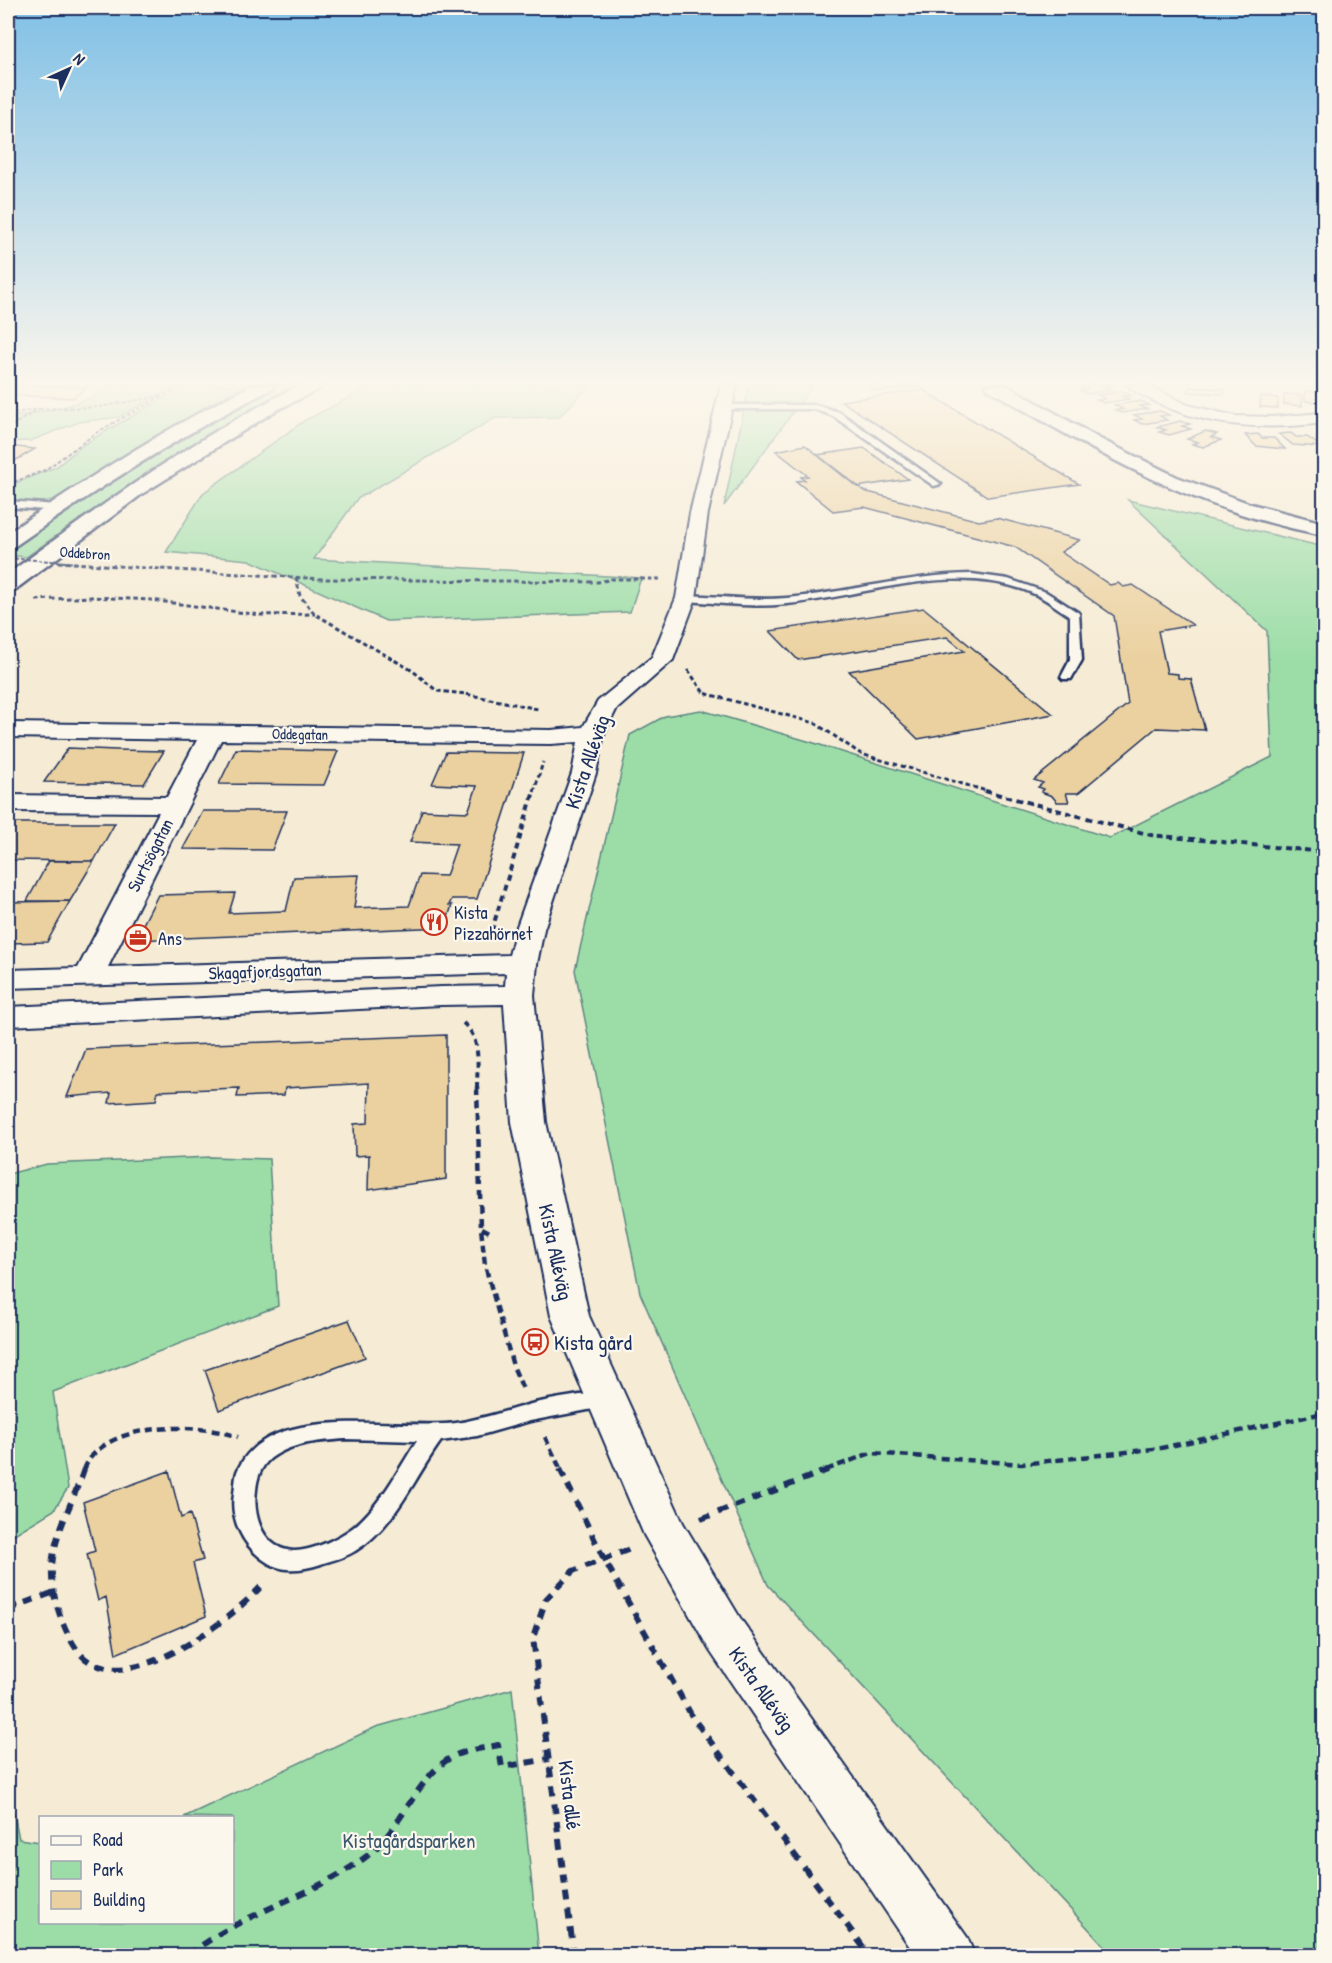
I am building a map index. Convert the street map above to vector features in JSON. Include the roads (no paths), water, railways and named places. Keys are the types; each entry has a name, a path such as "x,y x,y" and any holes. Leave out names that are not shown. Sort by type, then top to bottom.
{"main road":[{"path":"8,542 104,477"},
{"path":"8,584 135,490 157,477"},
{"path":"1162,477 1195,492 1233,505 1324,529"}],"street":[{"name":"Kista Alléväg","path":"708,477 699,513 688,589 662,660 606,706 592,734 584,773 530,929 520,979 529,1122 570,1316 666,1535 726,1636 948,1956"},
{"name":"Oddegatan","path":"8,729 212,734 551,737 592,734"},
{"name":"Surtsögatan","path":"89,976 212,734"},
{"path":"8,803 175,805"},
{"name":"Skagafjordsgatan","path":"8,979 89,976 520,979"},
{"name":"Skagafjordsgatan","path":"8,1017 429,997 520,979"}],"lane":[{"path":"926,477 937,484"},
{"path":"8,504 56,508"},
{"path":"688,589 784,601 905,580 952,576 1002,581 1030,588 1049,596 1075,615 1076,660 1068,677"},
{"path":"435,1433 416,1458 387,1506 369,1528 348,1544 303,1559 284,1560 268,1552 252,1533 243,1515 242,1495 246,1475 256,1459 270,1447 292,1438 327,1430 435,1433 472,1429 533,1412 607,1399"}],"place":[{"name":"Kista Pizzahörnet","path":"434,922"},
{"name":"Ans","path":"138,938"},
{"name":"Kista gård","path":"535,1342"}],"park label":[{"name":"Kistagårdsparken","path":"409,1840"}]}
